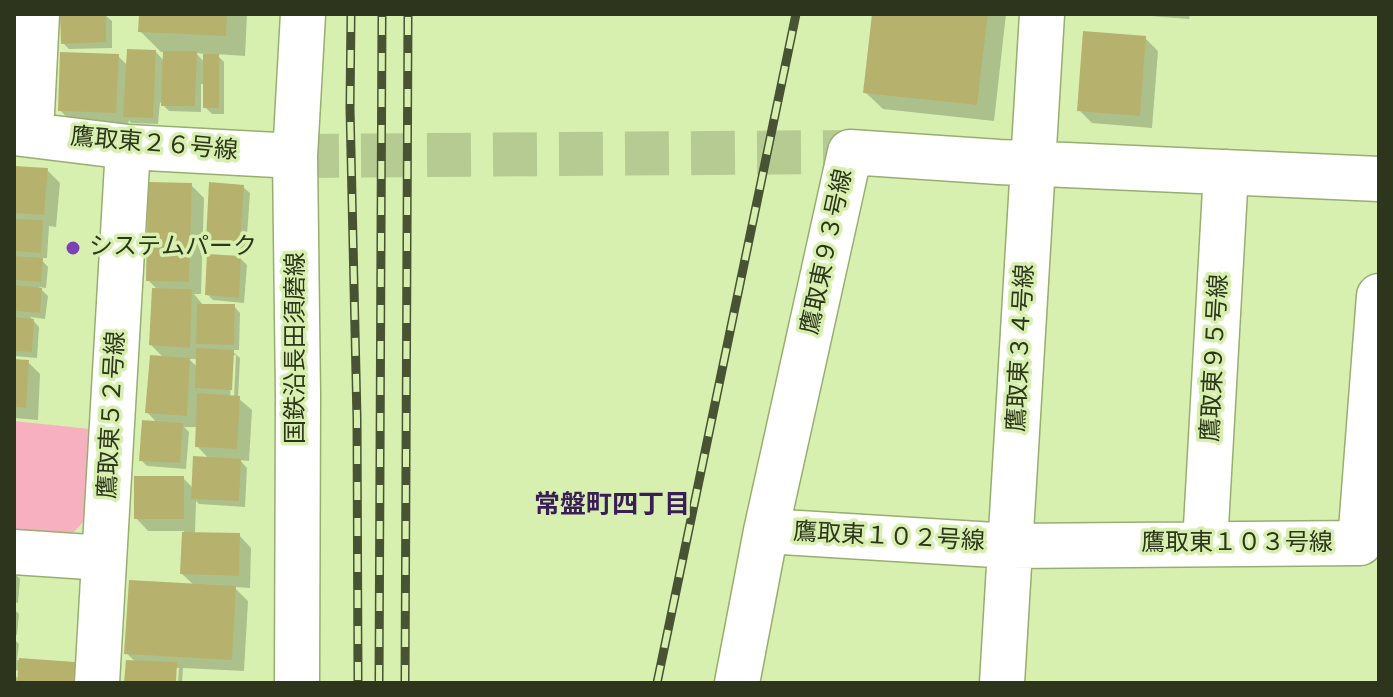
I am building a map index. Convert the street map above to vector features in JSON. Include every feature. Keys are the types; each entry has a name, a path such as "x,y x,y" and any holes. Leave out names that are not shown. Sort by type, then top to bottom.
{"street":[{"path":"22,133 37,14"},
{"name":"国鉄沿長田須磨線","path":"297,683 295,156 303,14"},
{"name":"鷹取東３４号線","path":"1002,683 1042,14"},
{"name":"鷹取東２６号線","path":"22,133 128,147 295,156"},
{"name":"鷹取東５２号線","path":"97,683 128,147"},
{"name":"鷹取東９３号線","path":"737,683 766,531 850,152 1379,179"},
{"name":"鷹取東９５号線","path":"1205,544 1226,172"},
{"name":"鷹取東１０３号線","path":"1011,546 1360,543 1379,296"},
{"name":"鷹取東１０２号線","path":"766,531 1011,546"},
{"path":"14,552 104,558"}],"shaded area":[{"path":"14,421 100,430 91,513 74,532 14,532"}],"building":[{"path":"60,14 106,14 106,42 61,44"},
{"path":"139,14 227,14 226,36 138,32"},
{"path":"872,14 988,14 977,105 863,93"},
{"path":"1083,31 1146,36 1140,116 1077,111"},
{"path":"127,49 156,50 153,118 123,117"},
{"path":"163,51 197,51 195,106 161,106"},
{"path":"60,52 119,54 116,113 58,111"},
{"path":"203,54 219,54 219,108 203,108"},
{"path":"14,166 48,168 44,215 14,213"},
{"path":"148,182 192,183 189,282 146,281"},
{"path":"209,182 244,185 240,243 206,241"},
{"path":"14,219 43,220 41,253 14,251"},
{"path":"207,254 241,256 239,298 205,295"},
{"path":"14,256 43,258 41,282 14,280"},
{"path":"14,285 42,288 40,313 14,311"},
{"path":"152,288 192,289 190,348 149,345"},
{"path":"197,304 235,304 234,345 196,344"},
{"path":"14,317 34,319 32,352 14,351"},
{"path":"196,348 234,350 232,390 195,388"},
{"path":"150,355 190,358 187,416 145,413"},
{"path":"14,359 29,360 26,408 14,407"},
{"path":"197,393 240,396 237,449 195,447"},
{"path":"142,420 183,423 180,463 139,461"},
{"path":"193,456 241,459 239,501 191,499"},
{"path":"134,476 184,476 184,519 134,519"},
{"path":"182,532 240,533 239,576 180,574"},
{"path":"129,580 236,586 232,660 124,654"},
{"path":"19,658 75,662 73,683 17,683"},
{"path":"126,660 177,662 176,683 124,683"}],"tunnel":[{"path":"295,156 850,152"}],"railway":[{"path":"351,14 358,683"},
{"path":"379,683 382,14"},
{"path":"405,683 408,14"},
{"path":"657,683 796,14"}],"place":[{"name":"システムパーク","path":"73,248"}],"district":[{"name":"常盤町四丁目","path":"612,506"}]}
